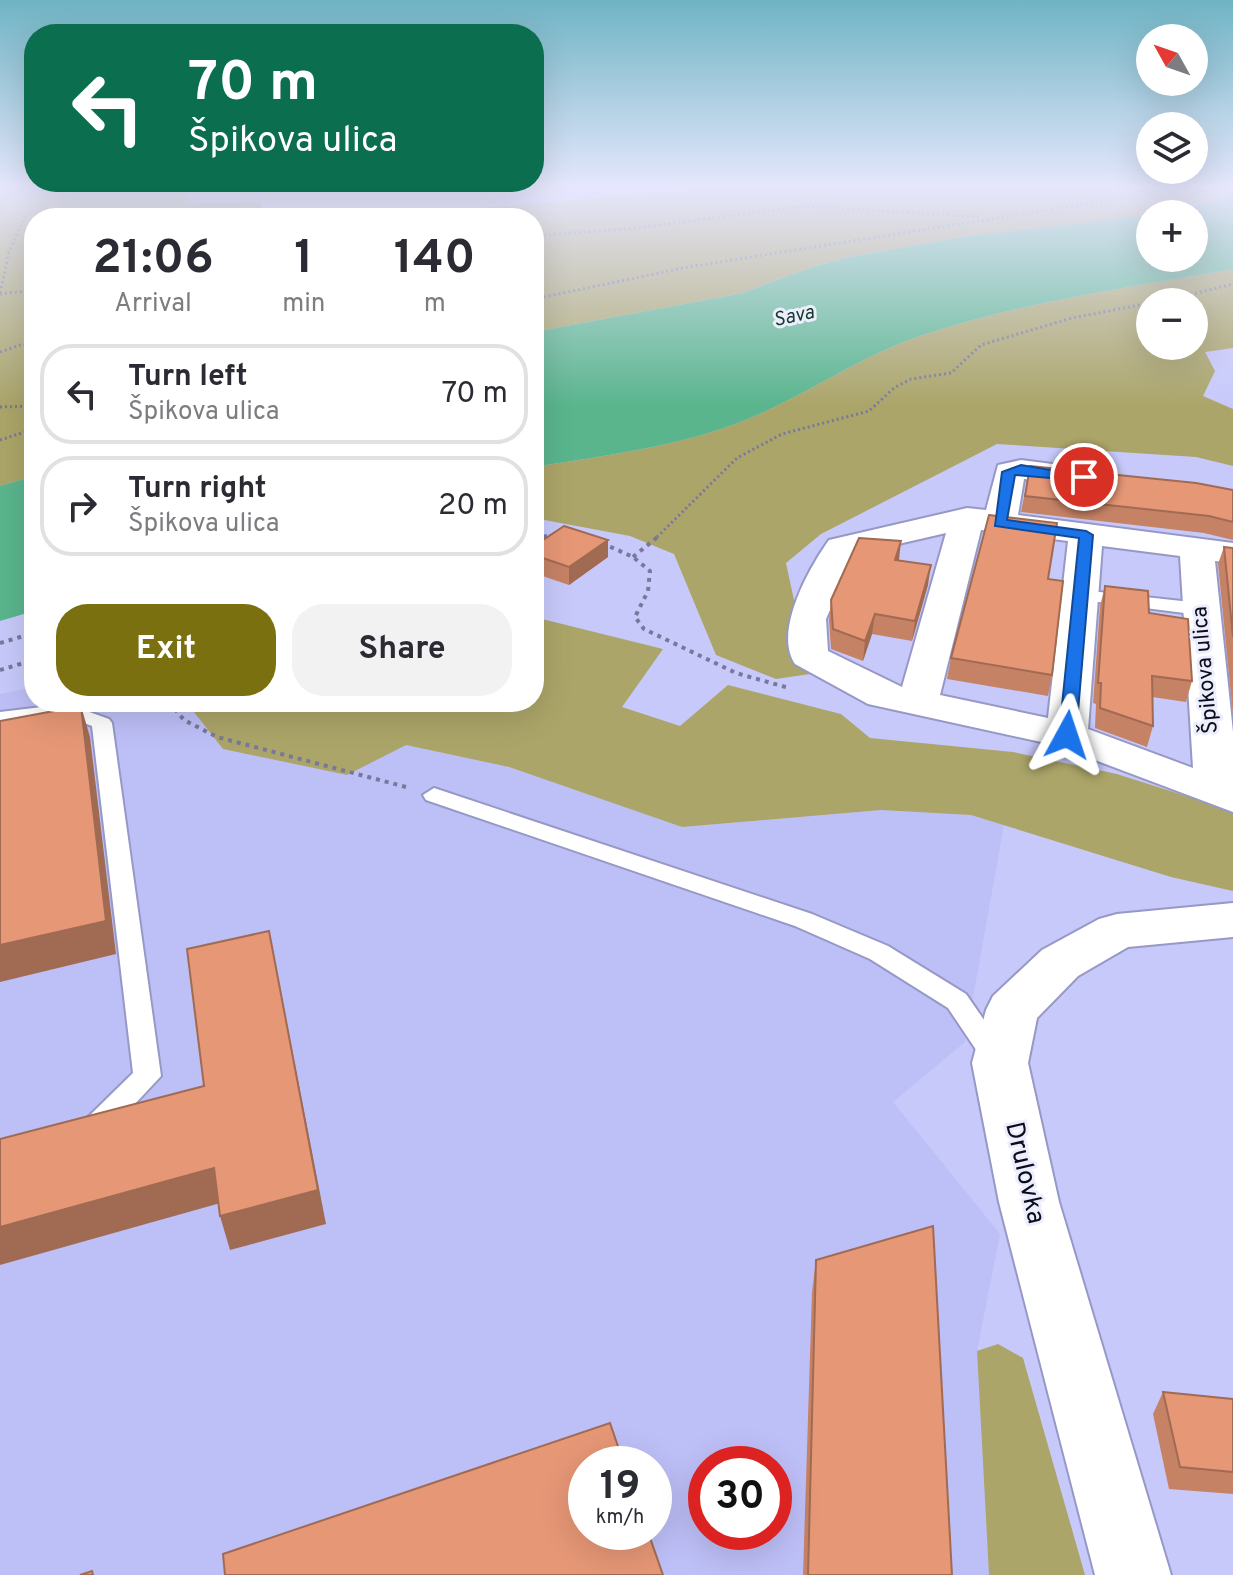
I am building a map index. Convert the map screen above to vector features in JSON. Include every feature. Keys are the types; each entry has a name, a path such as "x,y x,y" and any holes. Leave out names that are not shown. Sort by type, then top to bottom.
{"street":[{"path":"918,704 983,521 1009,472 1021,469 1115,480"},
{"name":"Špikova ulica","path":"983,521 1215,551 1200,609 1225,795 1067,735 882,695 809,656 807,619 841,547 983,521"},
{"path":"1067,735 1086,535"},
{"name":"Drulovka","path":"1133,1575 1029,1202 1000,1063 1012,1010 1060,963 1117,931 1193,921 1233,920"}],"lane":[{"path":"1081,595 1200,609"},
{"path":"0,718 50,712"},
{"path":"70,1135 99,1128 147,1076 102,723 72,712"},
{"path":"434,795 508,816 607,855 703,887 768,905 875,950 952,997 1000,1063"}],"path":[{"path":"7,260 0,293 24,291"},
{"path":"544,297 734,260"},
{"path":"1208,290 1233,284"},
{"path":"633,557 675,523 737,458 782,434 869,411 894,388 911,379 951,373 981,345 1116,307 1136,305"},
{"path":"0,352 24,344"},
{"path":"0,407 24,406"},
{"path":"0,440 24,432"},
{"path":"544,537 558,537"},
{"path":"597,542 633,557 650,571 648,591 635,617 644,629 736,673 792,689"},
{"path":"0,643 24,636"},
{"path":"0,670 24,663"},
{"path":"175,712 193,728 217,737 434,795"}],"shaded area":[{"path":"0,260 24,260 24,479 0,486"},
{"path":"544,260 840,260 743,293 544,330"},
{"path":"1233,269 1233,348 1208,352 1208,288 1136,288 1136,360 1208,358 1215,371 1203,396 1233,409 1233,466 1196,457 997,444 821,534 786,563 810,674 776,679 716,655 674,554 630,536 544,520 544,465 642,449 722,429 917,337 1034,305"},
{"path":"544,619 663,649 622,707 680,726 728,685 841,714 870,738 1013,752 1117,774 1233,811 1233,891 1171,877 971,815 881,810 682,827 509,767 406,745 347,775 223,749 194,712 544,712"},
{"path":"24,689 24,712 196,712 223,749 347,775 405,745 509,767 682,827 881,810 971,815 1004,825 965,1042 893,1102 1000,1234 977,1351 989,1575 0,1575 0,694"},
{"path":"998,1344 1023,1358 1085,1575 989,1575 977,1351"}],"water":[{"name":"Sava","path":"840,260 1136,260 1136,272 1208,272 1208,260 1233,260 1233,269 1074,297 956,325 895,346 722,429 642,449 544,465 544,330 743,293"},
{"path":"24,479 24,614 0,621 0,486"}],"building":[{"path":"1030,466 1196,483 1233,490 1233,522 1209,516 1025,496"},
{"path":"989,515 1057,523 1048,579 1063,581 1052,675 951,658"},
{"path":"564,526 608,540 569,567 544,558 544,539"},
{"path":"859,538 901,541 895,560 931,565 915,621 875,614 865,641 833,629 831,600"},
{"path":"1224,547 1233,548 1233,637"},
{"path":"1105,586 1148,591 1149,613 1188,619 1192,681 1152,676 1153,726 1100,708 1101,683 1098,683"},
{"path":"49,712 82,712 106,921 0,945 0,721"},
{"path":"269,931 318,1190 220,1216 214,1168 0,1227 0,1139 204,1086 187,949"},
{"path":"933,1226 952,1575 808,1575 816,1260"},
{"path":"1163,1392 1233,1399 1233,1472 1180,1467"},
{"path":"610,1423 618,1446 568,1446 568,1550 654,1550 663,1575 225,1575 223,1554"}],"route":[{"path":"1067,735 1086,535 1000,523 1009,472 1021,469 1084,477"}]}
